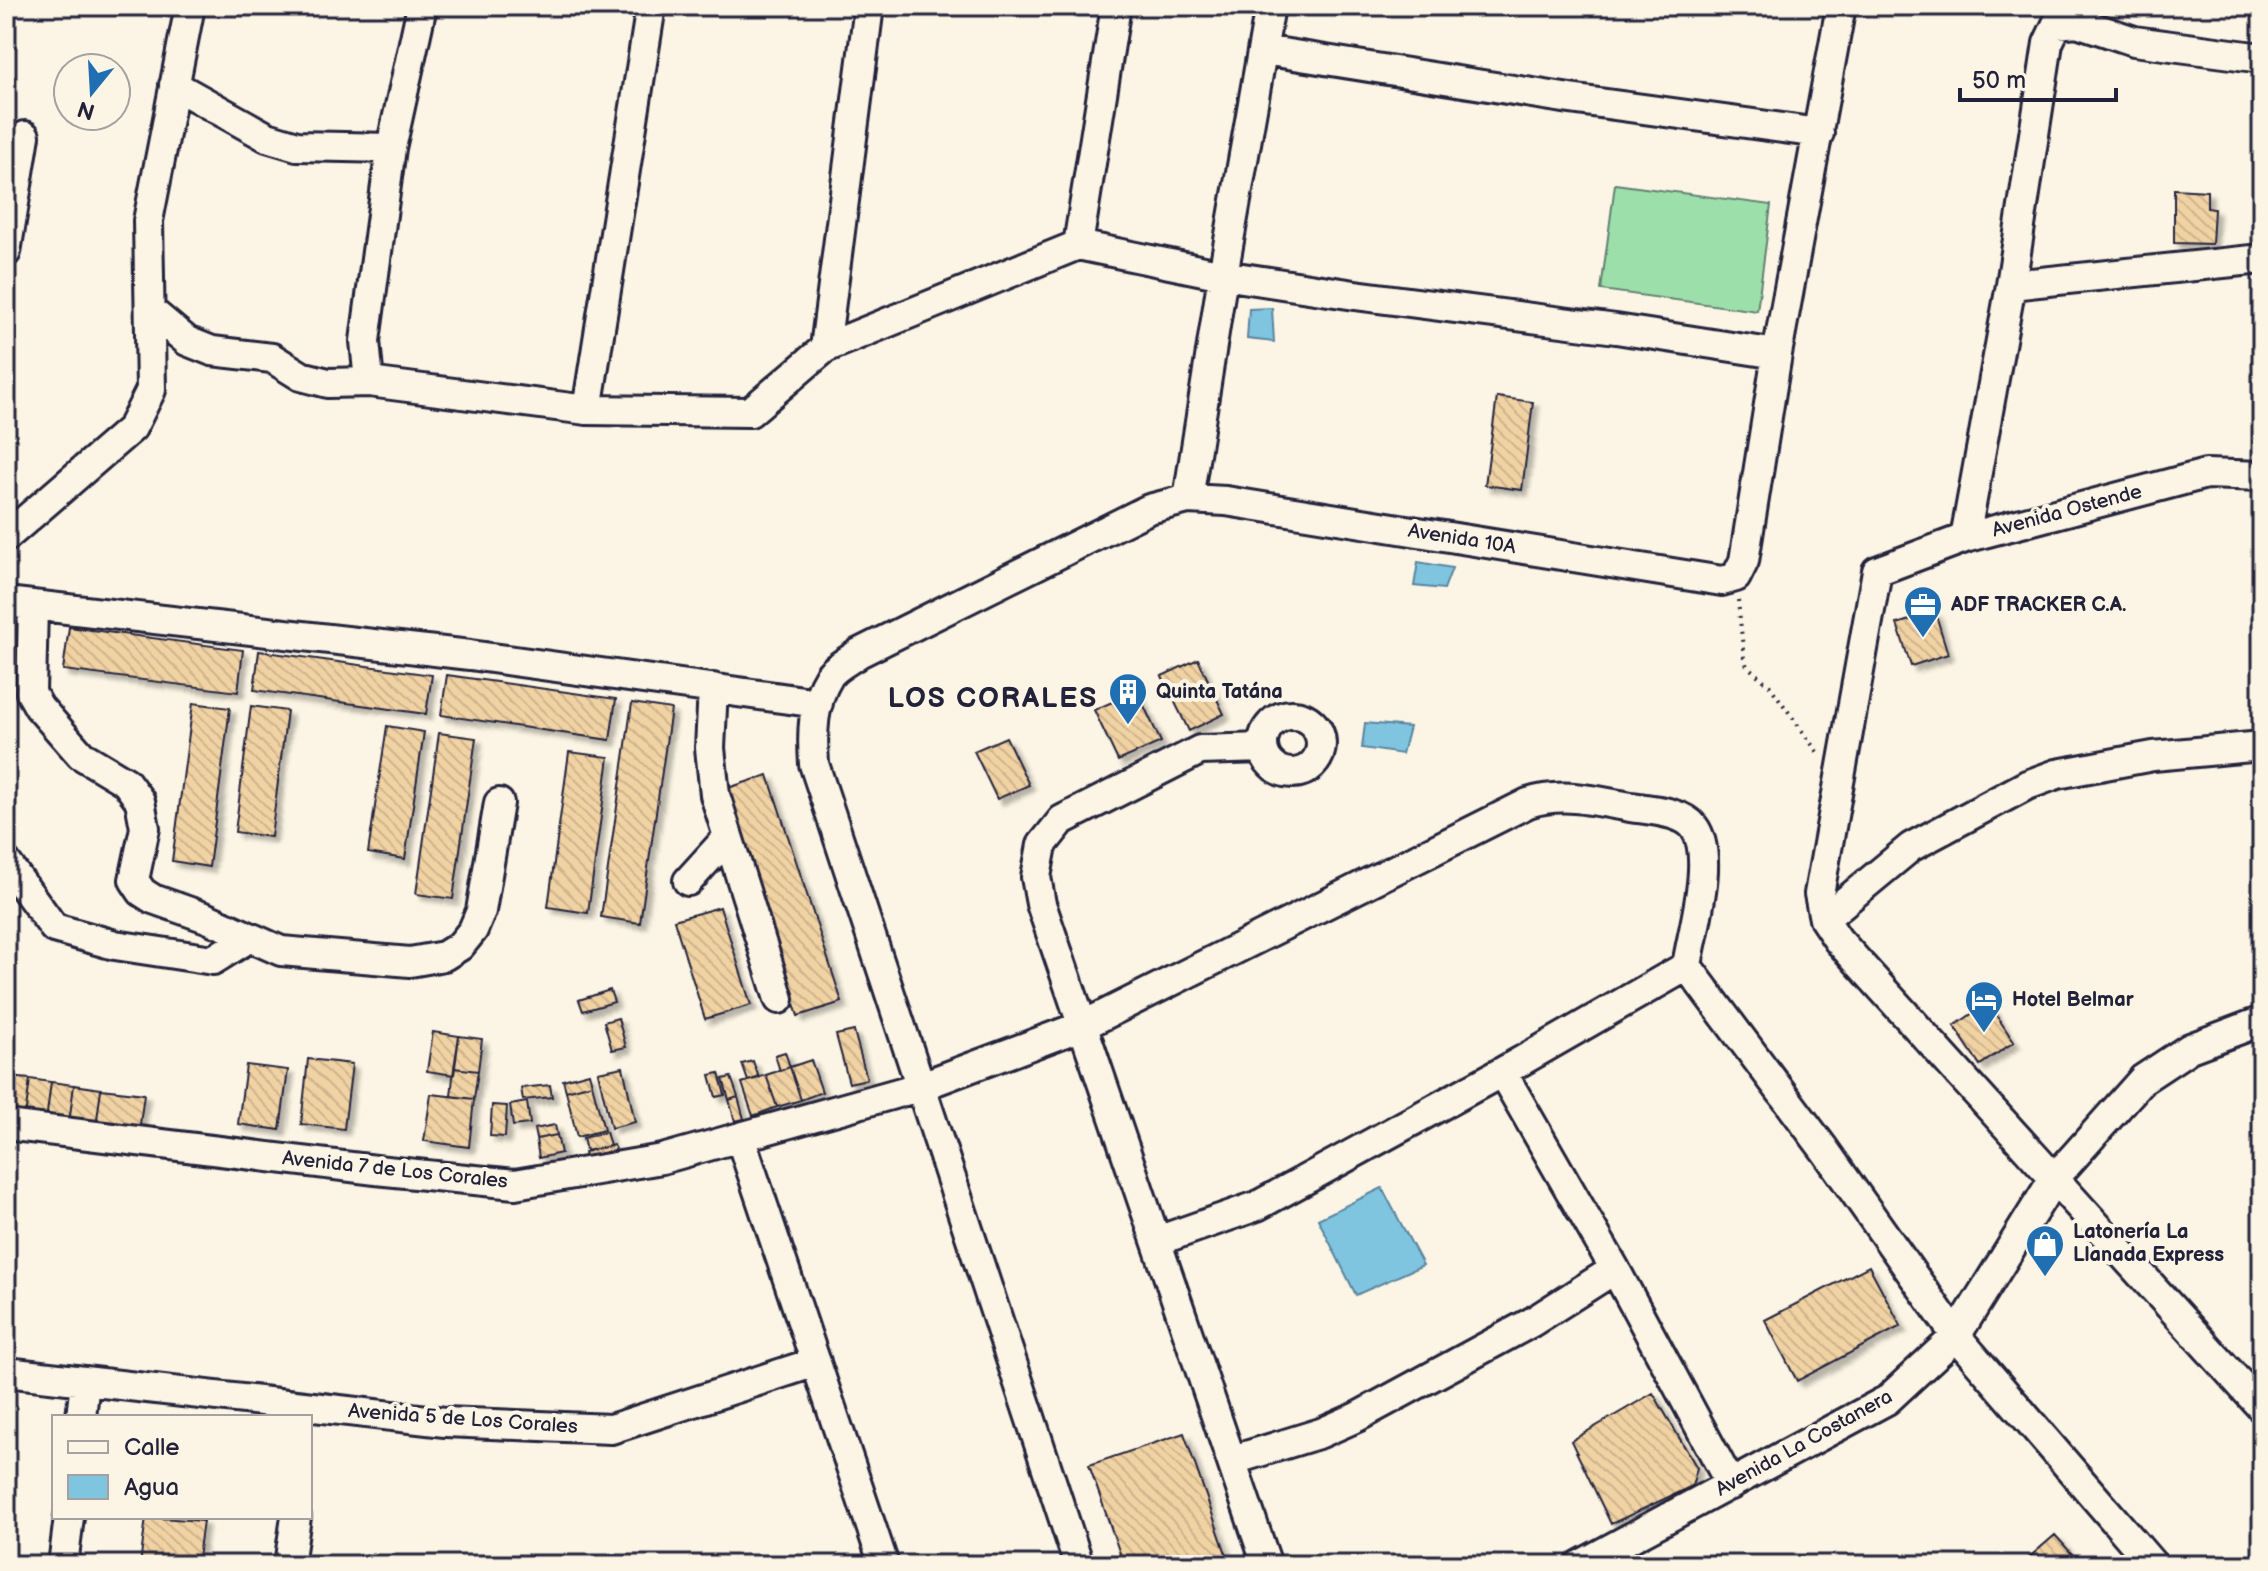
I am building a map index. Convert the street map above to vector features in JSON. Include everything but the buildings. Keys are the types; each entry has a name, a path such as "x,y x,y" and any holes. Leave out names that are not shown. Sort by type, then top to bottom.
{"street":[{"path":"6,537 132,428 151,390 148,221 190,6"},
{"path":"369,382 365,341 391,148 422,6"},
{"path":"587,410 651,6"},
{"path":"825,348 869,6"},
{"path":"1078,245 1116,6"},
{"path":"1188,499 1270,6"},
{"path":"1736,577 1744,561 1777,354 1841,6"},
{"path":"1965,538 2011,285 2048,43 2057,24 2077,22 2134,41 2262,58"},
{"path":"1263,50 1570,99 1819,133"},
{"path":"174,85 267,137 297,146 391,148"},
{"path":"6,252 25,136"},
{"path":"151,311 187,341 212,351 272,358 301,376 328,383 369,382 587,410 750,412 825,348 1078,245 1223,275 1777,354"},
{"path":"2011,285 2262,259"},
{"name":"Avenida Ostende","path":"1838,786 1877,571 1965,538 2206,474 2262,476"},
{"name":"Avenida 10A","path":"818,703 830,674 859,653 1149,509 1188,499 1226,501 1722,581 1736,577"},
{"path":"499,803 481,911 473,930 460,946 444,956 410,962 281,951 207,918 153,899 142,892 134,880 145,828 140,801 126,782 81,755 39,707 31,693 20,603 470,655 818,703 812,729 814,764 1079,1565"},
{"path":"713,688 710,748 715,795 779,999"},
{"path":"1824,919 1911,847 2027,785 2057,774 2153,756 2262,746"},
{"path":"1263,748 1200,750 1062,820 1042,845 1036,877 1041,904 1267,1565"},
{"path":"1838,786 1819,894 1824,919 1838,940 2262,1408"},
{"name":"Avenida 7 de Los Corales","path":"6,1125 515,1184 662,1159 919,1087 1084,1025 1514,810 1546,797 1566,796 1673,815 1693,826 1704,850 1687,966"},
{"path":"688,881 728,837"},
{"path":"6,862 54,928 115,945 213,960 250,937"},
{"path":"1157,1241 1257,1206 1687,966 1824,1149 1956,1336 2153,1565"},
{"name":"Avenida La Costanera","path":"1580,1565 1887,1400 1956,1336 2053,1180 2143,1079 2190,1048 2262,1021"},
{"path":"1502,1072 1615,1269 1731,1485"},
{"path":"740,1137 884,1565"},
{"path":"1233,1460 1321,1433 1357,1417 1532,1322 1615,1269"},
{"name":"Avenida 5 de Los Corales","path":"312,1415 611,1429 816,1362"},
{"name":"Avenida 5 de Los Corales","path":"6,1372 311,1415"},
{"path":"81,1415 85,1382"},
{"path":"63,1565 69,1519"},
{"path":"289,1565 296,1519"}],"path":[{"path":"1736,577 1747,666 1770,686 1838,786"}],"green space":[{"path":"1615,184 1771,205 1757,311 1601,290"}],"water":[{"path":"1272,308 1274,342 1247,339 1249,309"},
{"path":"1418,562 1452,568 1444,589 1414,586"},
{"path":"1365,723 1409,727 1402,754 1362,748"},
{"path":"1382,1188 1423,1265 1356,1295 1318,1219"}],"place":[{"name":"ADF TRACKER C.A.","path":"1923,639"},
{"name":"Quinta Tatána","path":"1128,726"},
{"name":"Hotel Belmar","path":"1984,1034"},
{"name":"Latonería La Llanada Express","path":"2045,1278"}],"district":[{"name":"LOS CORALES","path":"993,698"}]}
